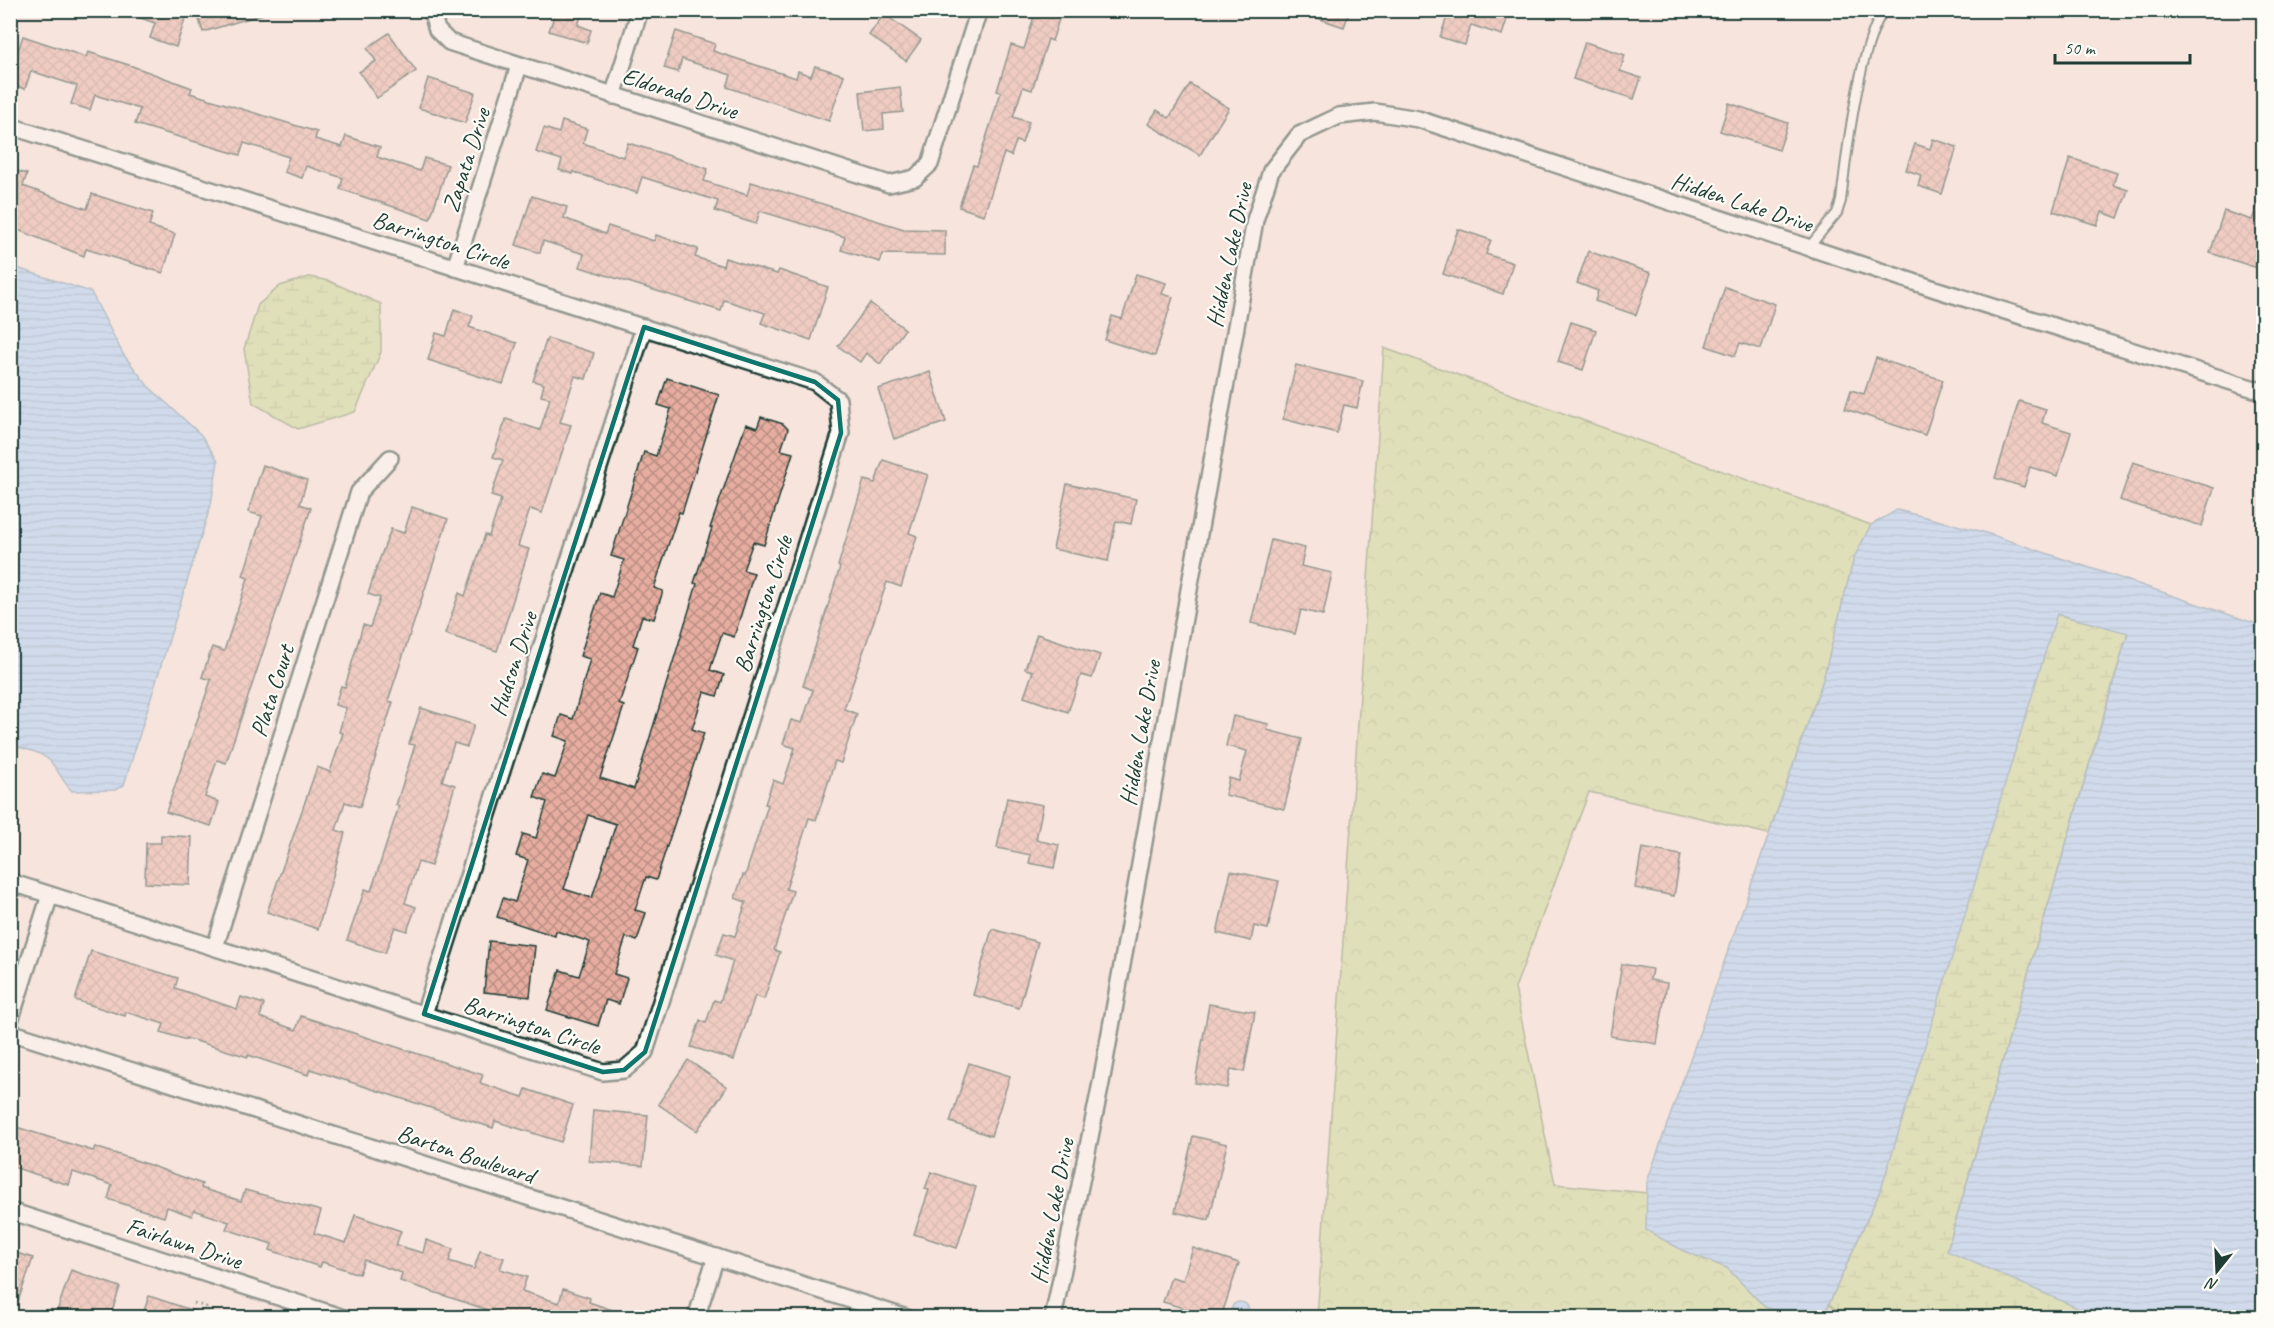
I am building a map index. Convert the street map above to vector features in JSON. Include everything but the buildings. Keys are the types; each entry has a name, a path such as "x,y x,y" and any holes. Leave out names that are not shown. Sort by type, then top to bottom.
{"street":[{"name":"Eldorado Drive","path":"431,10 437,30 449,42 889,184 915,178 930,164 979,10"},
{"path":"613,96 640,10"},
{"name":"Zapata Drive","path":"455,268 519,66"},
{"name":"Hidden Lake Drive","path":"1053,1317 1101,1083 1254,220 1271,171 1299,135 1339,116 1386,114 1418,119 2264,392"},
{"name":"Barrington Circle","path":"10,126 815,382 838,400 841,433 645,1052 624,1070 603,1072 10,882"},
{"name":"Hudson Drive","path":"424,1014 644,327"},
{"name":"Plata Court","path":"215,947 359,492 390,458"},
{"path":"10,1022 50,895"},
{"name":"Barton Boulevard","path":"10,1032 716,1257 873,1312 907,1317"},
{"name":"Fairlawn Drive","path":"10,1211 344,1317"},
{"path":"696,1317 716,1257"}],"lane":[{"path":"1809,247 1837,213 1841,201 1854,114 1869,41 1884,10"}],"path":[{"path":"194,1303 206,1307 208,1317"}],"highlighted area":[{"path":"644,327 815,382 838,400 841,433 645,1052 624,1070 603,1072 424,1014"}],"green space":[{"path":"309,277 329,281 381,304 381,352 355,412 298,429 253,403 244,349 258,305 280,286"},
{"path":"1384,348 1871,525 1854,558 1823,680 1769,834 1589,792 1515,988 1555,1184 1647,1193 1647,1230 1684,1251 1727,1268 1765,1307 1799,1317 1317,1318"},
{"path":"2055,614 2128,632 1947,1250 2078,1308 2084,1317 1846,1317 1829,1304 1882,1186"},
{"path":"1829,1304 1846,1317 1823,1318"}],"water":[{"path":"11,266 91,292 123,354 148,386 201,435 218,461 211,504 124,785 115,790 72,791 50,761 36,753 11,745"},
{"path":"1897,510 1980,531 2263,626 2263,1317 2084,1317 2078,1308 1947,1251 2128,633 2057,614 1882,1186 1823,1317 1799,1317 1765,1307 1727,1268 1684,1251 1646,1230 1647,1182 1823,680 1854,558 1871,525"},
{"path":"1240,1302 1246,1305 1249,1311 1246,1317 1240,1320 1234,1317 1231,1311 1234,1305"}]}
